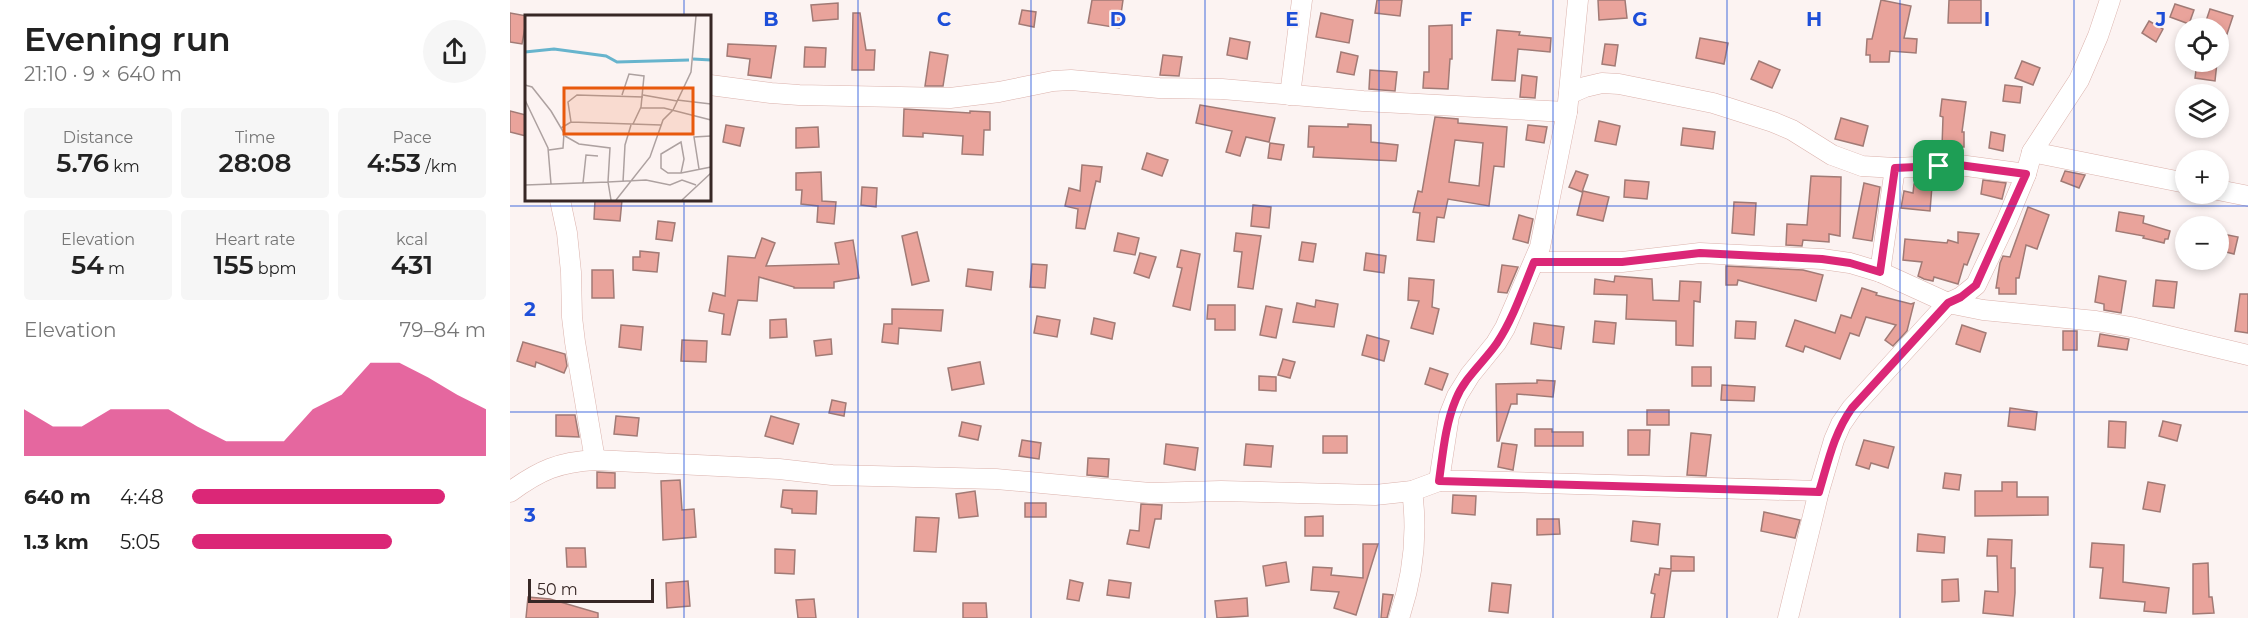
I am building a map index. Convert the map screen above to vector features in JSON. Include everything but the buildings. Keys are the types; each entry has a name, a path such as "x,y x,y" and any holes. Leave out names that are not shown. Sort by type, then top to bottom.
{"street":[{"path":"1290,95 1302,0"},
{"path":"1439,481 1448,425 1457,396 1470,375 1496,344 1505,328 1540,247 1568,103 1578,0"},
{"path":"1788,618 1819,492 1841,424 1852,408 1948,303 1961,297 1976,285 2026,174 2032,152 2079,80 2098,36 2110,0"},
{"path":"711,84 790,95 950,98 1071,80 1159,88 1222,89 1290,95 1568,103 1585,87 1602,83 1619,84 1713,103 1792,130 1846,161 1863,166 1895,168 1959,165 2026,174"},
{"path":"2032,152 2175,181"},
{"path":"1880,272 1895,168"},
{"path":"2229,192 2248,196"},
{"path":"560,201 572,272 572,317 575,342 596,460"},
{"path":"1534,262 1622,262 1700,253 1822,259 1850,263 1880,272 1948,303 1983,310 2096,321 2131,327 2248,355"},
{"path":"510,492 549,467 570,461 596,460 779,469 832,475 996,479 1150,493 1221,491 1375,495 1412,492 1439,481 1819,492"},
{"path":"1399,618 1405,600 1413,557 1415,532 1412,492"}],"route":[{"path":"1959,165 2026,174 1976,285 1961,297 1948,303 1852,408 1841,424 1819,492 1439,481 1449,416 1457,396 1470,375 1496,344 1534,262 1622,262 1700,253 1822,259 1850,263 1880,272 1895,168 1939,166 1959,165"}]}
